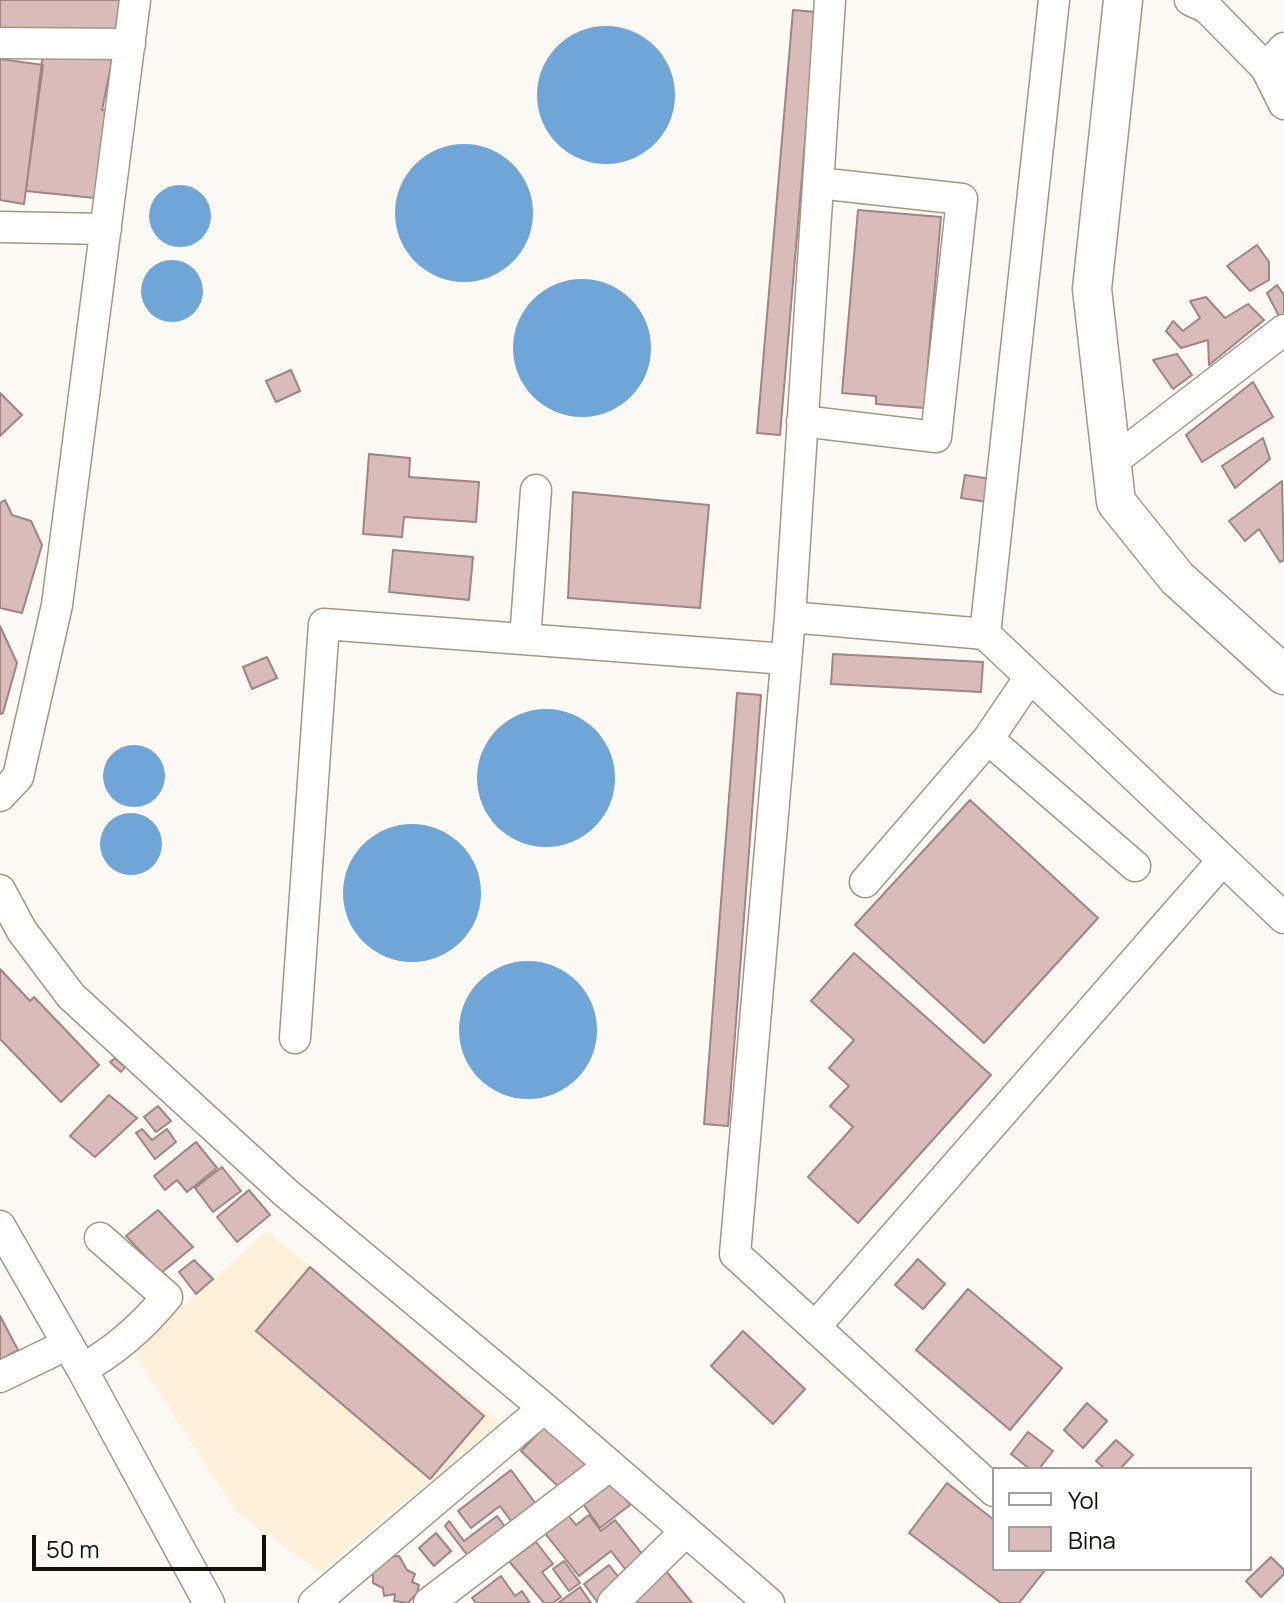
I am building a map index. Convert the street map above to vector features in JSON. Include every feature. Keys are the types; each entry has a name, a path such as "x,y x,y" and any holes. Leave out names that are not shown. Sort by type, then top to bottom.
{"main road":[{"path":"1123,0 1092,289 1116,502 1177,578 1284,675"}],"street":[{"path":"0,796 18,777 57,605 135,0"},
{"path":"830,0 790,617 735,1254 992,1489"},
{"path":"985,634 1054,0"},
{"path":"1190,0 1207,8 1275,58 1284,104"},
{"path":"0,43 130,44"},
{"path":"802,421 936,437 962,199 818,183"},
{"path":"0,227 106,229"},
{"path":"1112,462 1284,330"},
{"path":"525,639 536,490"},
{"path":"790,617 985,634 1284,918"},
{"path":"295,1038 324,624 786,659"},
{"path":"865,882 988,739 1030,677"},
{"path":"988,739 1135,866"},
{"path":"815,1327 1223,860"},
{"path":"0,890 11,939 71,996 275,1183 544,1408 769,1603"},
{"path":"0,1226 209,1603"},
{"path":"0,1377 75,1357 103,1357 148,1320 167,1297 100,1238"},
{"path":"314,1603 544,1408"},
{"path":"429,1603 609,1466"},
{"path":"613,1603 685,1532"}],"shaded area":[{"path":"267,1231 500,1423 320,1572 236,1512 133,1351"}],"water":[{"path":"606,26 632,31 655,46 670,69 675,95 670,121 655,144 632,159 606,164 580,159 557,144 542,121 537,95 542,69 557,46 580,31"},
{"path":"464,144 490,149 513,164 528,187 533,213 528,239 513,262 490,277 464,282 438,277 415,262 400,239 395,213 400,187 415,164 438,149"},
{"path":"180,185 192,187 202,194 209,204 209,228 202,238 192,245 180,247 168,245 158,238 151,228 149,216 151,204 158,194 168,187"},
{"path":"172,260 184,262 194,269 201,279 201,303 194,313 184,320 172,322 160,320 150,313 143,303 141,291 143,279 150,269 160,262"},
{"path":"582,279 608,284 631,299 646,322 651,348 646,374 631,397 608,412 582,417 556,412 533,397 518,374 513,348 518,322 533,299 556,284"},
{"path":"546,709 572,714 595,729 610,752 615,778 610,804 595,827 572,842 546,847 520,842 497,827 482,804 477,778 482,752 497,729 520,714"},
{"path":"134,745 146,747 156,754 163,764 163,788 156,798 146,805 134,807 122,805 112,798 105,788 103,776 105,764 112,754 122,747"},
{"path":"131,813 143,815 153,822 160,832 160,856 153,866 143,873 131,875 119,873 109,866 102,856 100,844 102,832 109,822 119,815"},
{"path":"412,824 438,829 461,844 476,867 481,893 476,919 461,942 438,957 412,962 386,957 363,942 348,919 343,893 348,867 363,844 386,829"},
{"path":"528,961 554,966 577,981 592,1004 597,1030 592,1056 577,1079 554,1094 528,1099 502,1094 479,1079 464,1056 459,1030 464,1004 479,981 502,966"}],"building":[{"path":"0,0 120,0 117,35 53,35 0,28"},
{"path":"793,10 816,12 780,435 757,433"},
{"path":"43,53 113,56 102,110 114,112 95,198 26,191"},
{"path":"0,59 43,65 24,204 0,200"},
{"path":"858,210 941,217 924,408 876,404 876,396 842,393"},
{"path":"1257,245 1269,262 1269,280 1250,291 1227,266"},
{"path":"1277,285 1284,295 1284,315 1279,316 1267,293"},
{"path":"1206,297 1225,318 1248,304 1264,320 1209,365 1208,340 1181,348 1166,331 1173,321 1183,331 1200,318 1190,301"},
{"path":"1177,354 1192,375 1173,389 1153,360"},
{"path":"291,370 300,391 276,402 266,381"},
{"path":"1253,382 1273,417 1202,462 1186,435"},
{"path":"0,393 22,415 0,436"},
{"path":"1263,438 1270,459 1235,488 1222,466"},
{"path":"369,454 410,458 409,477 479,482 476,522 404,517 402,537 363,534"},
{"path":"965,475 991,479 987,502 961,498"},
{"path":"1282,481 1284,560 1280,562 1259,529 1245,541 1229,521"},
{"path":"573,492 709,505 700,608 568,598"},
{"path":"5,500 12,515 31,521 42,545 22,613 0,608 0,503"},
{"path":"393,550 473,557 469,600 389,592"},
{"path":"0,626 17,663 3,713 0,714"},
{"path":"833,654 983,662 981,692 831,684"},
{"path":"267,657 277,678 252,689 243,667"},
{"path":"737,693 761,695 728,1126 704,1124"},
{"path":"970,800 1098,918 984,1043 855,925"},
{"path":"854,953 991,1075 858,1223 808,1177 853,1127 830,1106 849,1086 829,1068 854,1040 811,1001"},
{"path":"0,969 30,1001 34,997 99,1065 61,1102 0,1039"},
{"path":"115,1058 125,1067 121,1072 110,1062"},
{"path":"109,1095 137,1118 95,1157 70,1136"},
{"path":"158,1106 171,1121 156,1132 144,1117"},
{"path":"142,1129 152,1140 167,1129 176,1142 155,1159 136,1133"},
{"path":"196,1142 217,1168 187,1192 177,1180 165,1190 154,1176"},
{"path":"222,1167 241,1191 213,1212 195,1188"},
{"path":"249,1190 270,1215 237,1242 217,1217"},
{"path":"158,1210 193,1247 161,1273 126,1236"},
{"path":"918,1259 945,1284 923,1309 895,1285"},
{"path":"194,1260 213,1279 196,1294 179,1272"},
{"path":"310,1267 484,1416 430,1479 256,1331"},
{"path":"968,1289 1062,1368 1010,1430 916,1350"},
{"path":"0,1316 18,1350 0,1360"},
{"path":"743,1331 805,1389 773,1424 711,1366"},
{"path":"1087,1403 1107,1421 1083,1448 1064,1430"},
{"path":"548,1423 589,1464 563,1491 521,1451"},
{"path":"1028,1432 1053,1451 1041,1467 1027,1467 1011,1454"},
{"path":"1116,1440 1133,1455 1122,1467 1103,1467 1096,1461"},
{"path":"511,1470 541,1511 517,1529 500,1506 471,1528 458,1511"},
{"path":"609,1476 630,1505 600,1528 579,1498"},
{"path":"947,1483 992,1518 992,1571 1044,1571 1019,1603 1001,1603 909,1533"},
{"path":"568,1515 576,1525 589,1515 601,1531 615,1520 647,1560 629,1574 611,1551 579,1576 544,1532"},
{"path":"497,1516 511,1535 474,1564 445,1526 449,1521 464,1541"},
{"path":"436,1533 451,1551 434,1566 419,1548"},
{"path":"536,1542 553,1564 542,1572 561,1597 553,1603 544,1603 509,1561"},
{"path":"399,1556 407,1570 415,1574 412,1582 419,1585 417,1593 408,1603 394,1601 395,1594 384,1596 383,1588 373,1583 373,1568 387,1557"},
{"path":"1271,1557 1284,1570 1284,1574 1261,1597 1246,1581"},
{"path":"564,1561 580,1583 569,1591 553,1569"},
{"path":"609,1565 624,1584 598,1603 584,1584"},
{"path":"666,1571 692,1603 628,1603"},
{"path":"501,1576 515,1596 522,1591 530,1603 476,1603 472,1598"},
{"path":"580,1587 591,1603 558,1603"}]}
